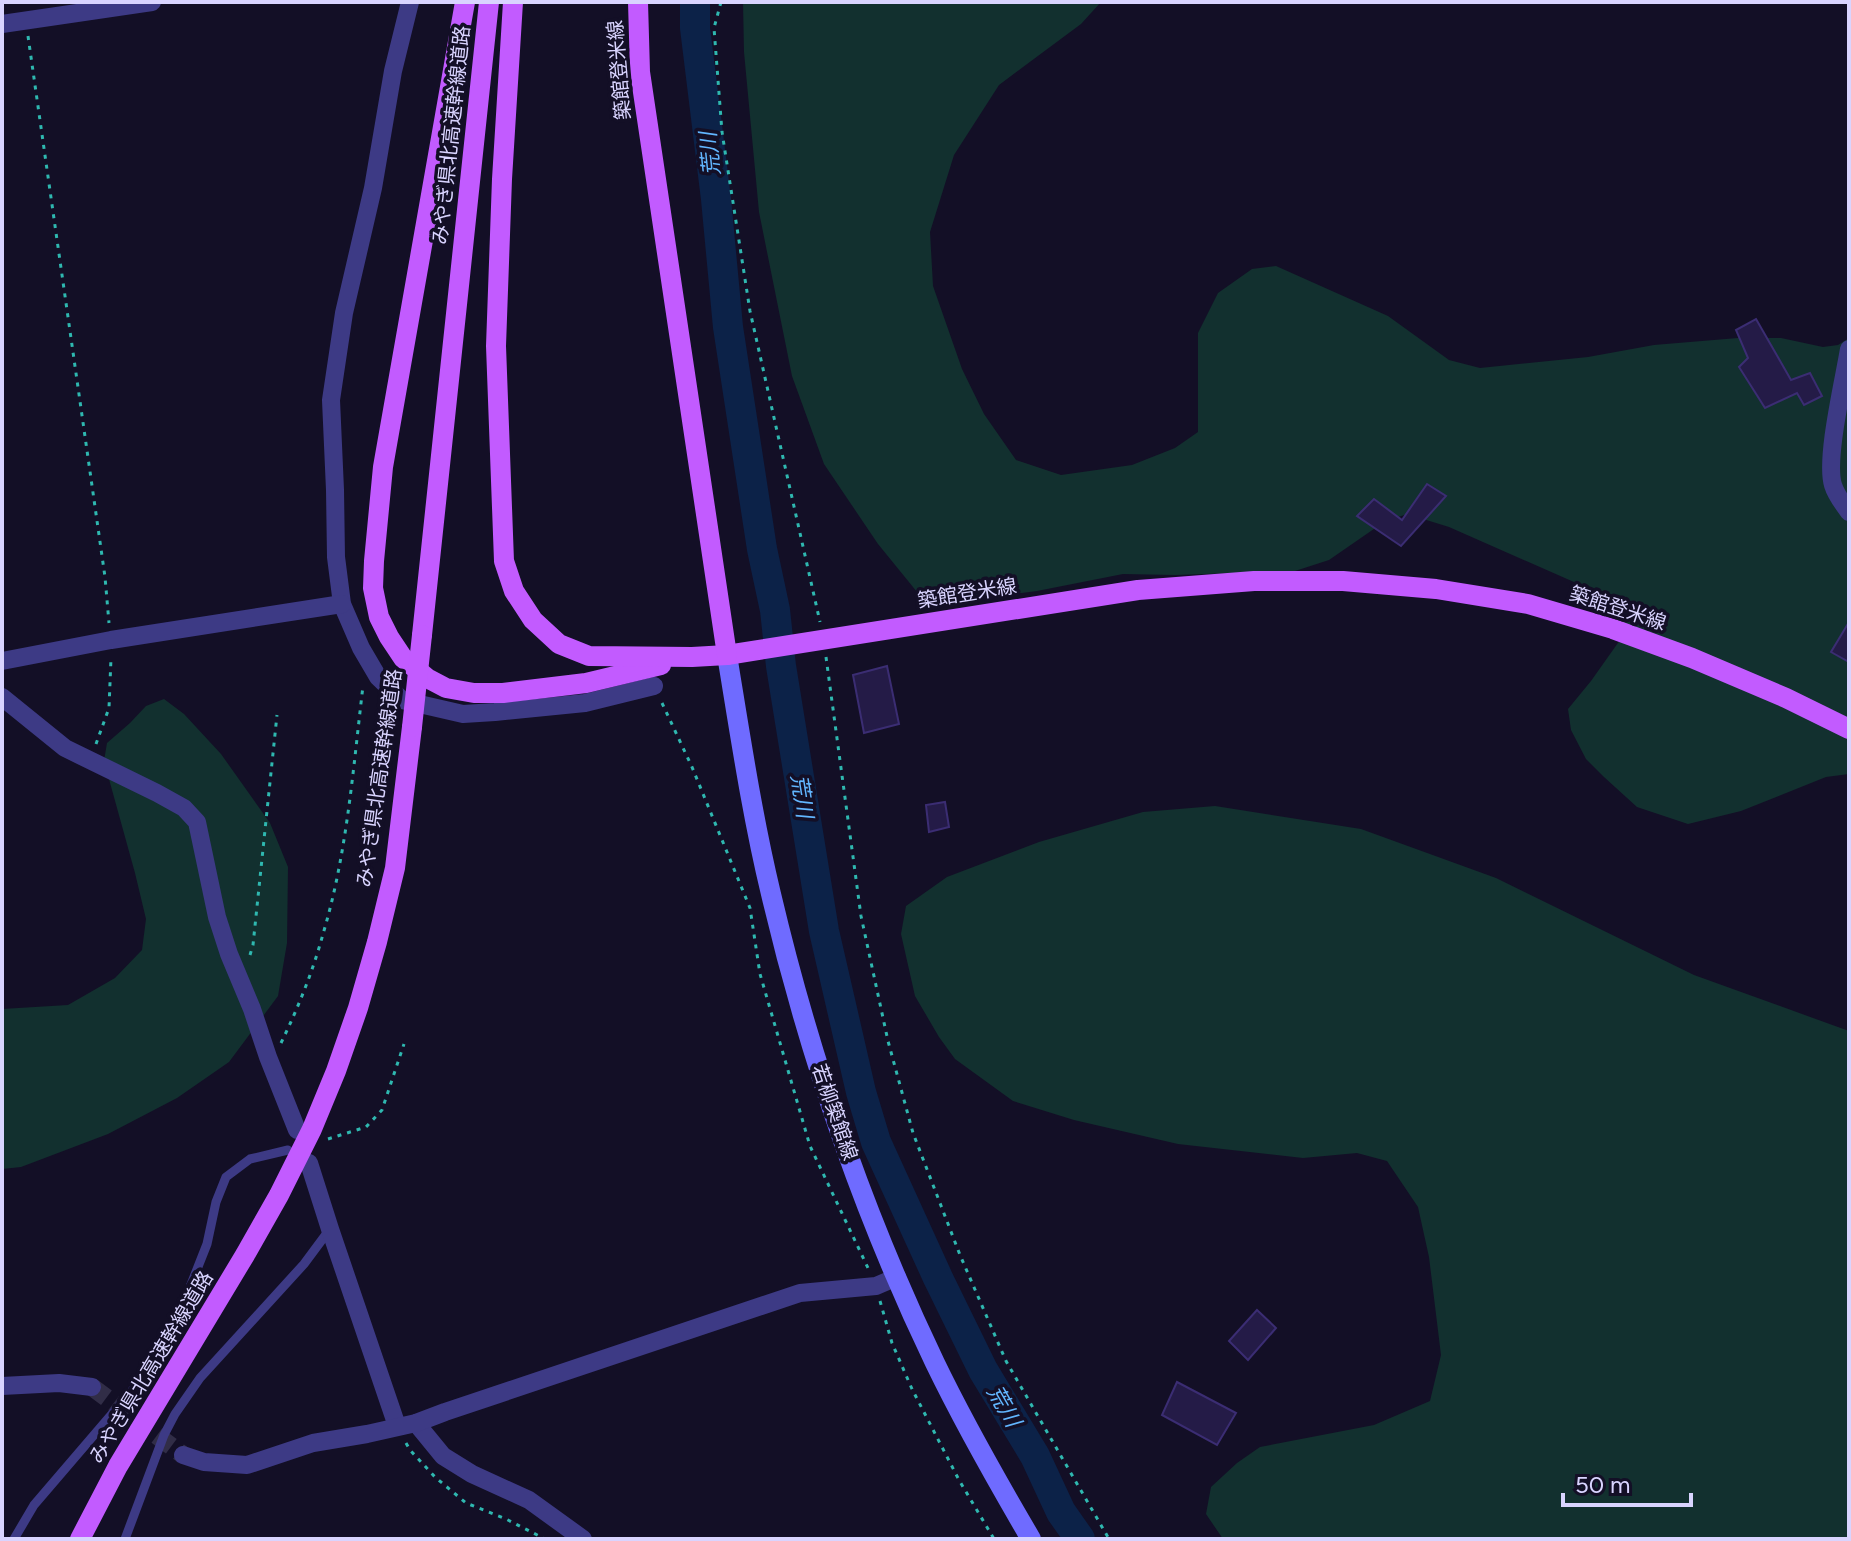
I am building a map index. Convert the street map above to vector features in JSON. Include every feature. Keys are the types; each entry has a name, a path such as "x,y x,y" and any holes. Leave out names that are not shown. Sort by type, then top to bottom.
{"main road":[{"path":"465,2 383,467 373,588 379,617 403,658 427,678 446,688 474,693 503,693 586,683 692,657"},
{"name":"みやぎ県北高速幹線道路","path":"80,1539 118,1466 279,1195 312,1129 358,1008 377,942 395,868 412,727 489,2"},
{"path":"513,2 496,346 504,561 514,591 533,620 559,644 589,656 727,655"},
{"name":"築館登米線","path":"638,2 640,72 727,655 1152,589 1254,581 1343,581 1436,589 1528,604 1613,629 1692,658 1849,729"},
{"name":"若柳築館線","path":"727,655 770,893 819,1066 869,1211 897,1277 957,1407 1031,1539"}],"street":[{"path":"2,24 152,2"},
{"path":"410,2 393,71 373,188 344,313 331,400 336,557 342,604 361,648 378,677 402,700 463,714 585,703 654,686"},
{"path":"1849,349 1831,454 1832,483 1849,512"},
{"path":"2,661 111,640 342,604"},
{"path":"2,697 65,748 184,808 197,822 217,917 297,1130"},
{"path":"309,1163 330,1229 406,1425 443,1456 485,1481 529,1500 583,1539"},
{"path":"183,1455 204,1462 247,1465 313,1443 406,1425 800,1293 876,1286 897,1277"},
{"path":"2,1386 59,1383 92,1387"}],"lane":[{"path":"14,1539 34,1505 154,1365 175,1325 207,1244 216,1202 226,1177 250,1159 288,1150"},
{"path":"125,1539 164,1435 175,1414 200,1378 304,1264 330,1229"}],"path":[{"path":"721,2 714,28 722,132 750,311 819,640 861,916 888,1041 913,1133 960,1255 1006,1361 1109,1539"},
{"path":"26,21 105,577 111,640 109,708 90,759"},
{"path":"268,1057 282,1042 312,971 324,931 345,835 364,677 371,664"},
{"path":"240,981 253,945 277,715"},
{"path":"317,1142 366,1127 382,1110 404,1044"},
{"path":"406,1425 410,1450 435,1477 466,1503 545,1539"}],"green space":[{"path":"743,2 1101,2 1081,24 999,85 954,155 930,232 933,286 962,369 984,414 1016,460 1061,475 1132,465 1175,448 1198,432 1198,333 1218,293 1252,269 1276,266 1388,316 1449,360 1480,368 1588,357 1654,345 1738,338 1781,338 1823,347 1838,345 1849,338 1849,774 1826,777 1741,811 1688,824 1637,807 1586,759 1571,730 1568,709 1620,640 1621,623 1611,609 1583,586 1449,527 1407,514 1384,522 1329,560 1295,571 1123,574 1037,591 926,603 878,544 824,464 792,376 759,212 744,52"},
{"path":"164,699 184,714 221,754 270,823 288,867 287,943 278,996 229,1062 177,1098 108,1134 21,1167 2,1169 2,1009 68,1005 115,978 142,950 146,919 104,761 107,743 146,706"},
{"path":"1215,806 1361,829 1496,878 1694,975 1849,1031 1849,1539 1223,1539 1206,1514 1211,1487 1260,1447 1374,1425 1430,1401 1441,1355 1429,1257 1418,1207 1387,1161 1357,1153 1303,1158 1178,1144 1074,1120 1013,1101 955,1059 939,1037 915,996 901,934 906,906 947,877 1039,842 1143,812"}],"building":[{"path":"1756,319 1791,380 1810,373 1822,396 1804,405 1797,393 1765,408 1739,367 1748,358 1736,330"},
{"path":"1427,484 1446,496 1401,546 1357,516 1374,499 1402,520"},
{"path":"1849,622 1849,662 1831,652"},
{"path":"887,666 899,724 864,733 853,675"},
{"path":"945,802 949,827 929,832 926,805"},
{"path":"1257,1310 1276,1328 1248,1360 1229,1341"},
{"path":"1177,1382 1236,1413 1217,1445 1162,1415"}],"waterway":[{"name":"荒川","path":"695,2 695,28 728,327 824,931 861,1092 876,1142 983,1370 1035,1456 1061,1512 1080,1539"}],"tunnel":[{"path":"92,1387 183,1455"}]}
